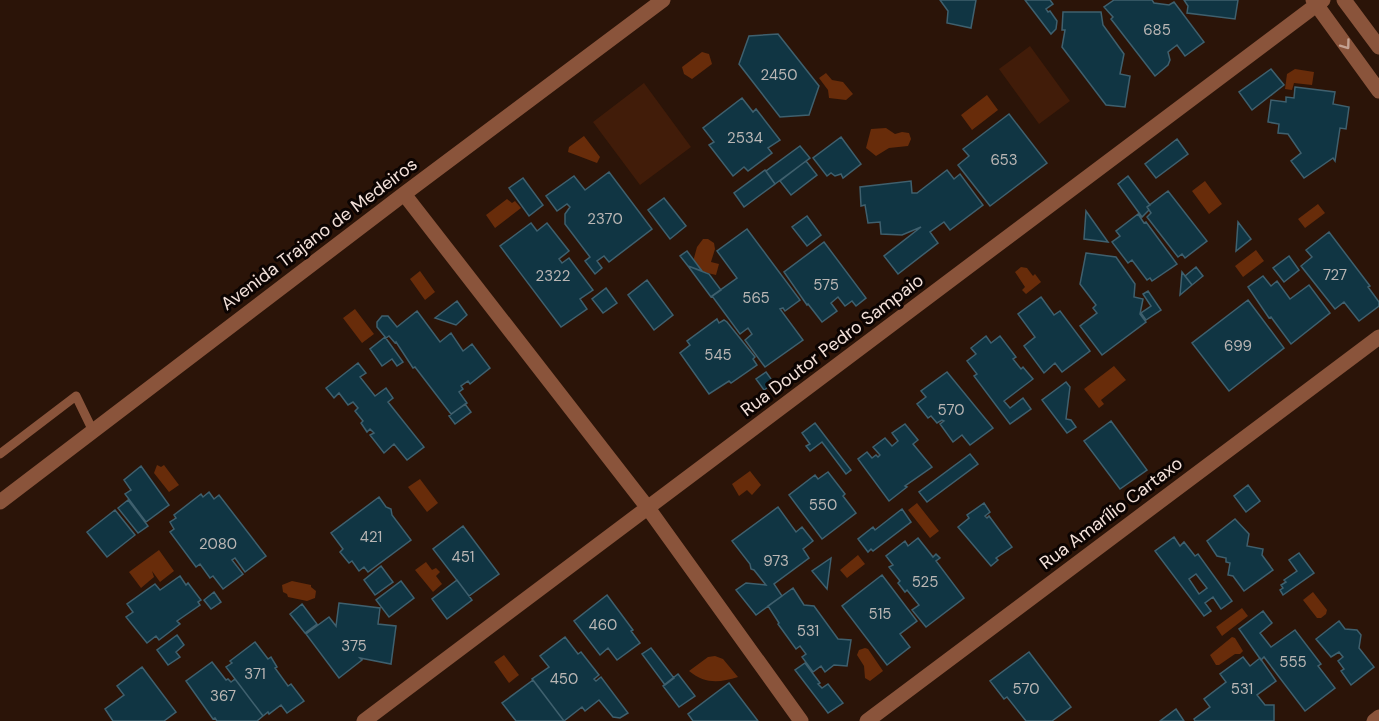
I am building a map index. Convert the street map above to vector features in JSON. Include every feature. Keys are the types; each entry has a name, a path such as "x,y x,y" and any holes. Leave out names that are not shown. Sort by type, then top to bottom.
{"street":[{"name":"Avenida Trajano de Medeiros","path":"0,502 663,0"},
{"path":"1344,0 1379,47"},
{"path":"1317,2 1379,91"},
{"name":"Rua Doutor Pedro Sampaio","path":"364,721 1317,2"},
{"path":"404,194 648,508 801,721"},
{"name":"Rua Amarílio Cartaxo","path":"867,721 1379,337"},
{"path":"1374,721 1379,717"}],"lane":[{"path":"0,454 76,396 93,431"}],"shaded area":[{"path":"1030,46 1070,101 1039,124 999,69"},
{"path":"702,52 709,54 712,64 692,79 684,74 682,67"},
{"path":"1295,69 1314,72 1312,85 1294,83 1292,90 1285,89 1287,74"},
{"path":"826,73 832,80 843,82 853,94 846,100 829,98 828,90 819,78"},
{"path":"644,83 691,147 640,185 593,122"},
{"path":"987,95 998,110 972,130 961,115"},
{"path":"886,128 895,134 909,133 911,139 908,146 889,148 876,156 866,148 871,129"},
{"path":"584,136 600,157 597,163 568,152 569,147"},
{"path":"1205,181 1222,204 1209,214 1192,191"},
{"path":"507,199 512,203 515,201 521,208 495,228 486,215"},
{"path":"1318,204 1325,213 1305,228 1298,219"},
{"path":"703,239 714,243 715,249 711,262 719,264 716,275 691,269 697,247"},
{"path":"1256,250 1264,261 1243,277 1235,266"},
{"path":"1021,267 1027,268 1033,276 1035,274 1041,282 1026,294 1022,290 1025,287 1015,272"},
{"path":"420,271 435,292 425,300 410,279"},
{"path":"355,309 374,334 362,343 343,318"},
{"path":"1114,366 1126,380 1101,400 1104,404 1099,408 1084,389"},
{"path":"157,465 161,467 164,465 179,485 169,492 154,473"},
{"path":"750,471 761,485 752,495 747,490 739,496 732,484"},
{"path":"420,479 438,503 427,512 408,487"},
{"path":"917,503 939,531 930,538 908,510"},
{"path":"159,550 174,571 160,582 152,571 154,577 141,588 129,572"},
{"path":"858,555 865,564 847,578 840,570"},
{"path":"426,562 432,570 436,568 440,572 436,576 442,584 433,592 415,570"},
{"path":"292,581 311,585 316,591 315,598 307,601 288,597 283,592 282,585"},
{"path":"1313,592 1327,610 1321,618 1317,618 1303,600"},
{"path":"1242,608 1248,616 1222,636 1216,627"},
{"path":"1232,637 1243,651 1216,665 1210,655"},
{"path":"865,648 883,671 870,681 865,678 864,666 857,655 859,650"},
{"path":"504,655 519,675 509,683 494,662"},
{"path":"715,656 723,659 738,677 712,681 689,671 708,657"}],"building":[{"path":"940,0 976,0 971,28 947,23 948,11"},
{"path":"1025,0 1050,0 1053,4 1046,9 1057,21 1056,29 1051,34"},
{"path":"1114,0 1152,0 1154,3 1169,5 1174,2 1204,42 1185,56 1177,45 1168,52 1170,60 1168,65 1155,76 1104,7"},
{"path":"1184,0 1238,0 1235,19 1187,13 1188,6"},
{"path":"1063,12 1101,12 1103,25 1124,54 1120,74 1130,76 1125,107 1106,105 1062,47 1065,30 1062,30"},
{"path":"778,34 819,86 809,115 780,117 739,64 749,36"},
{"path":"1271,69 1284,85 1252,110 1239,92"},
{"path":"1295,87 1335,92 1333,104 1349,107 1346,129 1340,128 1335,161 1333,158 1304,178 1291,161 1301,153 1288,134 1278,133 1279,124 1268,122 1271,100 1286,102 1286,97 1294,98"},
{"path":"742,98 753,112 756,109 780,140 768,148 772,153 748,171 744,167 733,176 709,145 714,142 703,128"},
{"path":"1009,114 1047,163 990,206 958,165 969,156 963,149"},
{"path":"841,137 861,164 843,178 841,174 835,176 831,173 827,176 813,158"},
{"path":"1177,139 1188,154 1156,178 1145,164"},
{"path":"800,146 810,158 775,184 766,171"},
{"path":"806,161 817,175 791,195 780,181"},
{"path":"765,170 775,184 744,207 734,193"},
{"path":"947,170 954,179 960,174 983,205 950,230 944,222 930,232 938,243 898,274 884,256 921,227 902,235 881,234 880,222 868,223 865,205 861,206 860,187 911,181 912,193 917,193"},
{"path":"609,172 652,229 609,262 604,256 597,261 602,268 595,274 585,261 590,257 565,224 565,214 570,207 567,204 557,211 546,196 574,176 585,190"},
{"path":"1128,176 1150,205 1147,207 1149,210 1142,217 1118,184"},
{"path":"523,178 543,205 529,216 509,188"},
{"path":"1168,191 1207,241 1185,258 1182,254 1178,257 1147,217 1151,213 1147,207"},
{"path":"664,198 686,226 670,239 648,210"},
{"path":"1086,211 1108,242 1084,239"},
{"path":"1138,214 1177,264 1152,281 1150,278 1147,280 1132,260 1128,263 1112,242 1120,236 1116,231"},
{"path":"807,216 821,235 807,246 792,227"},
{"path":"1238,222 1251,239 1236,251"},
{"path":"531,223 537,231 547,223 569,251 559,259 562,263 569,258 593,290 580,299 587,309 561,327 500,246"},
{"path":"747,229 800,300 785,311 783,308 780,309 803,340 765,367 745,340 752,334 748,328 740,334 712,296 737,278 717,251"},
{"path":"1329,232 1370,286 1368,287 1379,302 1379,306 1359,321 1344,302 1335,309 1301,266 1312,257 1306,250"},
{"path":"824,242 866,298 856,306 852,301 845,306 838,297 831,303 837,311 822,322 784,272"},
{"path":"687,251 702,271 688,266 680,256"},
{"path":"1086,253 1116,257 1135,284 1134,297 1143,299 1140,314 1146,322 1102,355 1080,326 1097,313 1093,308 1096,305 1080,284"},
{"path":"1289,256 1299,270 1284,282 1273,268"},
{"path":"688,266 709,274 721,290 711,297"},
{"path":"1196,267 1203,276 1192,285 1185,276"},
{"path":"1182,272 1192,285 1180,295"},
{"path":"1263,276 1271,286 1277,281 1290,299 1309,285 1330,313 1291,344 1271,317 1269,318 1248,287"},
{"path":"647,280 673,315 654,330 628,295"},
{"path":"606,288 617,303 603,313 592,299"},
{"path":"1148,291 1161,310 1146,320 1141,313 1151,306 1143,294"},
{"path":"1041,297 1054,315 1060,311 1090,351 1062,372 1055,363 1044,373 1024,346 1035,337 1018,314"},
{"path":"1248,300 1284,348 1229,391 1192,343"},
{"path":"457,301 467,315 456,325 435,318"},
{"path":"417,311 440,342 451,333 463,351 472,344 490,368 470,384 468,381 461,386 463,389 459,392 467,403 451,414 415,367 413,368 396,342 389,336 386,338 377,327 377,322 382,316 388,316 397,327"},
{"path":"717,319 719,323 724,320 727,322 755,357 753,359 757,365 731,383 729,381 709,394 680,353 690,345 687,341"},
{"path":"986,336 991,343 1000,336 1016,357 1013,359 1033,379 1004,401 1010,408 1023,398 1031,409 1010,424 974,376 977,374 967,361 976,354 971,348"},
{"path":"385,337 403,362 397,366 392,359 382,366 370,349"},
{"path":"358,363 366,373 360,377 375,396 386,388 393,398 388,402 424,447 407,460 394,444 384,453 370,435 374,433 370,429 367,432 361,423 363,421 355,411 358,408 353,402 348,405 339,393 334,398 326,388"},
{"path":"766,372 774,383 764,390 756,379"},
{"path":"947,372 993,428 970,445 962,435 953,442 940,424 944,421 937,423 931,416 928,418 917,404 926,397 921,391"},
{"path":"1066,382 1070,387 1066,419 1071,420 1076,427 1067,433 1042,400"},
{"path":"465,404 471,412 455,424 449,416"},
{"path":"1111,421 1147,470 1120,489 1084,441"},
{"path":"815,423 851,470 846,474 822,442 810,451 806,446 810,444 802,433"},
{"path":"905,424 918,440 913,444 932,467 905,486 907,487 889,501 858,459 867,452 872,458 876,455 878,457 880,455 873,447 885,438 892,446 898,441 892,433"},
{"path":"970,454 978,464 927,502 919,492"},
{"path":"141,466 169,505 146,522 125,494 131,490 124,480"},
{"path":"828,472 856,513 822,539 789,495 815,475 818,479"},
{"path":"1248,485 1260,501 1246,512 1234,496"},
{"path":"209,492 214,499 219,495 266,556 245,572 235,558 232,560 243,574 223,589 213,576 210,578 200,564 196,567 170,532 174,529 170,522 176,518 174,515 201,494 203,497"},
{"path":"379,497 386,507 391,509 392,515 411,540 368,572 364,567 359,571 352,561 349,563 340,552 343,549 331,533"},
{"path":"128,500 148,526 138,533 118,508"},
{"path":"984,503 990,512 985,516 987,518 989,516 1012,547 996,558 998,560 991,566 958,527 969,518 967,515"},
{"path":"778,507 796,532 802,527 813,541 803,549 809,558 774,584 782,596 756,615 736,590 746,583 766,585 751,569 750,564 732,541"},
{"path":"902,509 911,522 873,551 871,549 868,552 858,539 873,527 875,530"},
{"path":"115,510 135,535 107,557 87,532"},
{"path":"1235,519 1249,534 1247,546 1263,549 1262,555 1273,570 1244,591 1233,576 1228,575 1230,563 1226,562 1226,558 1217,556 1207,541"},
{"path":"463,526 499,574 469,596 433,549"},
{"path":"1174,537 1180,546 1184,542 1195,556 1198,554 1232,601 1221,609 1213,597 1205,603 1211,611 1204,616 1155,551","holes":["1196,574 1207,588 1199,594 1189,579"]},
{"path":"918,538 933,557 936,554 940,558 936,561 964,598 926,627 912,610 919,605 898,583 900,581 889,567 893,565 886,556 905,541 908,546"},
{"path":"1299,553 1314,573 1283,595 1280,590 1283,588 1281,585 1297,571 1289,560"},
{"path":"831,558 827,589 812,571"},
{"path":"381,566 393,582 375,595 364,580"},
{"path":"882,575 917,621 900,634 910,647 887,665 842,606"},
{"path":"180,576 201,600 198,602 200,605 177,621 180,624 159,640 156,636 147,643 126,617 133,612 127,604 155,584 160,590"},
{"path":"457,580 472,600 447,619 432,599"},
{"path":"401,581 414,598 389,617 376,600"},
{"path":"793,588 804,605 814,606 838,639 851,640 847,666 834,665 825,672 821,666 813,672 802,657 806,654 800,646 796,649 778,624 768,606"},
{"path":"214,592 221,602 211,609 204,600"},
{"path":"607,595 640,643 617,660 608,648 600,655 574,621"},
{"path":"339,603 380,608 378,624 396,626 391,664 360,658 362,660 339,678 306,634 329,617 336,626"},
{"path":"302,604 317,624 305,633 290,614"},
{"path":"1263,611 1272,623 1260,633 1271,647 1295,630 1321,664 1318,666 1335,688 1305,711 1264,657 1261,660 1239,629"},
{"path":"1339,621 1345,629 1357,630 1361,635 1359,648 1374,667 1351,685 1341,671 1344,669 1338,661 1343,657 1339,652 1331,657 1316,639"},
{"path":"177,635 184,645 176,652 180,657 168,665 157,650"},
{"path":"565,637 578,654 581,652 599,675 594,679 596,681 601,677 628,713 620,718 613,717 599,700 585,711 582,707 564,721 532,679 549,667 540,656"},
{"path":"255,642 268,659 271,657 277,667 275,668 288,686 291,684 304,701 287,713 281,705 263,716 226,667 232,663 230,661"},
{"path":"651,648 674,678 665,685 642,654"},
{"path":"1029,652 1071,707 1052,721 1026,721 1007,697 1004,699 990,681"},
{"path":"1243,657 1250,666 1260,658 1276,681 1257,695 1265,705 1274,705 1274,721 1195,721 1194,719 1210,707 1204,699 1226,682 1220,674"},
{"path":"212,662 226,680 231,682 235,679 263,716 257,721 217,721 213,719 186,681"},
{"path":"805,663 820,683 818,684 822,688 828,684 843,703 828,713 795,670"},
{"path":"142,667 176,712 164,721 113,721 105,709 124,695 117,686"},
{"path":"678,674 695,696 679,707 663,686"},
{"path":"533,680 564,721 516,721 502,703"},
{"path":"729,683 758,721 693,721 688,714"},
{"path":"1176,709 1184,721 1160,721"}]}
